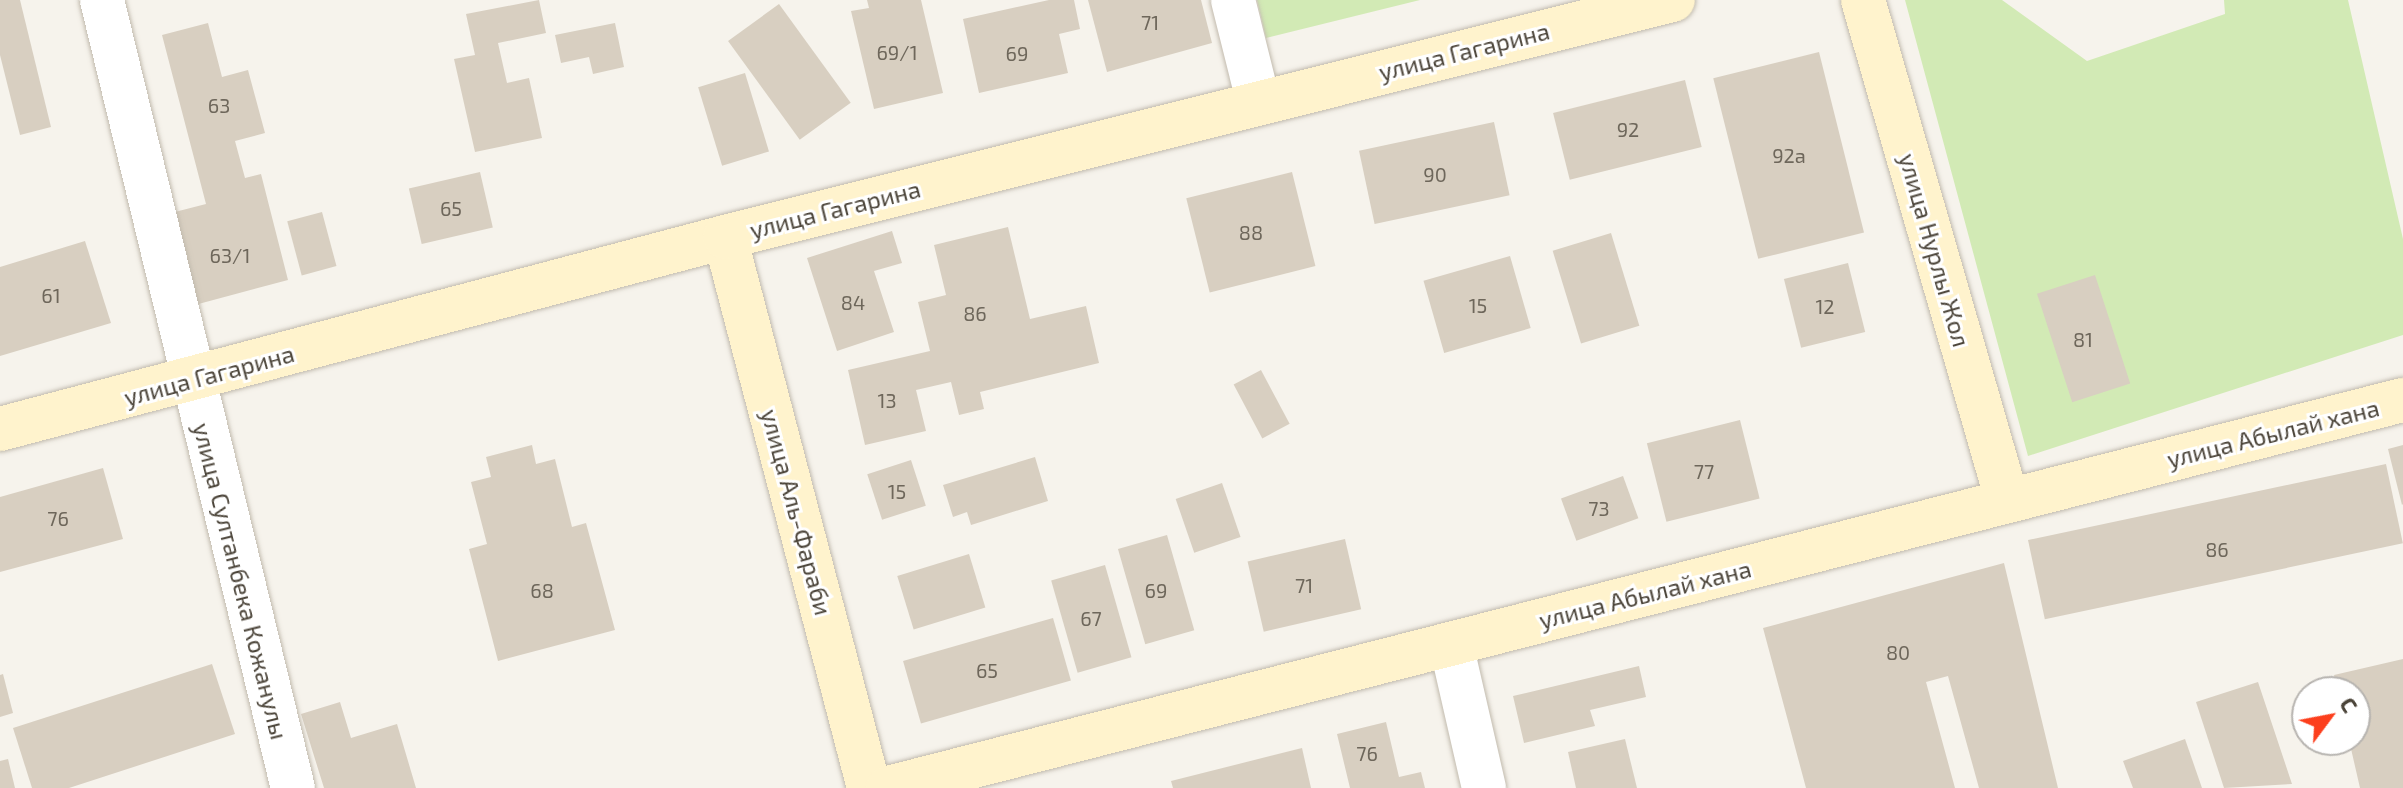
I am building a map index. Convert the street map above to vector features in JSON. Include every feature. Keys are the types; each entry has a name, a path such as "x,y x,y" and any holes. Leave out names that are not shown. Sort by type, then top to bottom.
{"main road":[{"name":"улица Гагарина","path":"0,429 1258,100 1673,0"},
{"name":"улица Нурлы Жол","path":"1863,0 2007,500"},
{"name":"улица Аль-Фараби","path":"725,237 869,788"},
{"name":"улица Абылай хана","path":"888,788 2403,400"}],"street":[{"name":"улица Султанбека Кожанулы","path":"102,0 191,380 293,788"},
{"path":"1233,0 1258,100"},
{"path":"1451,644 1484,788"}],"green space":[{"path":"1257,0 1420,0 1266,38"},
{"path":"1905,0 2002,0 2087,61 2225,14 2224,0 2348,0 2403,239 2403,335 2028,456"}],"building":[{"path":"0,0 20,0 51,127 20,135 0,55"},
{"path":"539,0 546,33 498,43 507,83 529,78 542,138 475,152 454,59 475,55 466,14"},
{"path":"867,0 921,0 943,93 874,109 851,11 869,8"},
{"path":"1049,0 1074,0 1080,29 1059,34 1068,73 979,93 963,19"},
{"path":"1088,0 1201,0 1212,43 1107,72"},
{"path":"779,4 851,103 800,140 728,41"},
{"path":"208,23 222,77 248,70 265,133 235,141 245,178 261,174 288,280 191,306 167,214 206,204 162,35"},
{"path":"615,23 624,67 593,74 589,57 561,63 555,35"},
{"path":"1819,52 1864,232 1758,259 1713,78"},
{"path":"745,73 769,151 722,166 698,87"},
{"path":"1685,80 1702,147 1570,180 1553,113"},
{"path":"1494,122 1510,195 1375,224 1359,151"},
{"path":"480,172 493,228 422,244 409,188"},
{"path":"1292,172 1315,266 1210,292 1186,198"},
{"path":"322,212 336,266 302,275 287,221"},
{"path":"1008,227 1030,319 1086,306 1099,363 980,392 984,409 959,415 951,382 916,390 926,431 865,445 848,370 930,351 918,302 946,295 934,245"},
{"path":"892,231 902,263 874,271 894,332 837,351 807,258"},
{"path":"1611,233 1639,326 1581,344 1553,251"},
{"path":"85,241 111,323 0,356 0,267"},
{"path":"1510,256 1531,328 1444,353 1423,281"},
{"path":"1848,263 1865,332 1801,348 1784,279"},
{"path":"2095,275 2130,383 2072,402 2037,294"},
{"path":"1261,370 1290,424 1262,438 1234,385"},
{"path":"1740,420 1760,499 1666,522 1647,443"},
{"path":"532,445 536,464 555,459 572,527 586,523 615,630 498,661 469,549 487,544 471,482 491,477 486,457"},
{"path":"2403,445 2403,504 2402,505 2388,449"},
{"path":"1035,457 1048,501 971,525 967,512 953,517 943,485"},
{"path":"911,460 926,506 882,520 867,474"},
{"path":"2386,464 2403,543 2045,619 2028,540"},
{"path":"103,468 123,539 0,572 0,497"},
{"path":"1623,476 1638,518 1576,541 1561,499"},
{"path":"1222,483 1241,537 1194,553 1176,499"},
{"path":"1167,535 1194,630 1145,644 1118,549"},
{"path":"1345,539 1361,609 1264,632 1248,561"},
{"path":"969,554 985,608 914,629 897,576"},
{"path":"2004,563 2058,788 1979,788 1948,676 1926,682 1955,788 1806,788 1763,628"},
{"path":"1105,565 1131,657 1078,673 1051,580"},
{"path":"1053,618 1071,680 921,723 903,661"},
{"path":"2403,659 2403,788 2360,788 2353,756 2371,756 2371,676 2334,675"},
{"path":"212,664 235,734 69,788 32,788 13,728"},
{"path":"1639,666 1646,697 1590,710 1595,726 1524,743 1513,696"},
{"path":"3,674 13,713 0,717 0,675"},
{"path":"2258,682 2292,784 2224,788 2196,702"},
{"path":"340,702 351,738 397,724 416,788 324,788 301,714"},
{"path":"1386,722 1399,777 1421,772 1425,788 1350,788 1337,734"},
{"path":"1625,739 1637,788 1576,788 1568,752"},
{"path":"2185,739 2202,788 2133,788 2123,761"},
{"path":"1302,748 1311,788 1173,788 1171,781"},
{"path":"8,759 15,788 0,788 0,761"}]}
